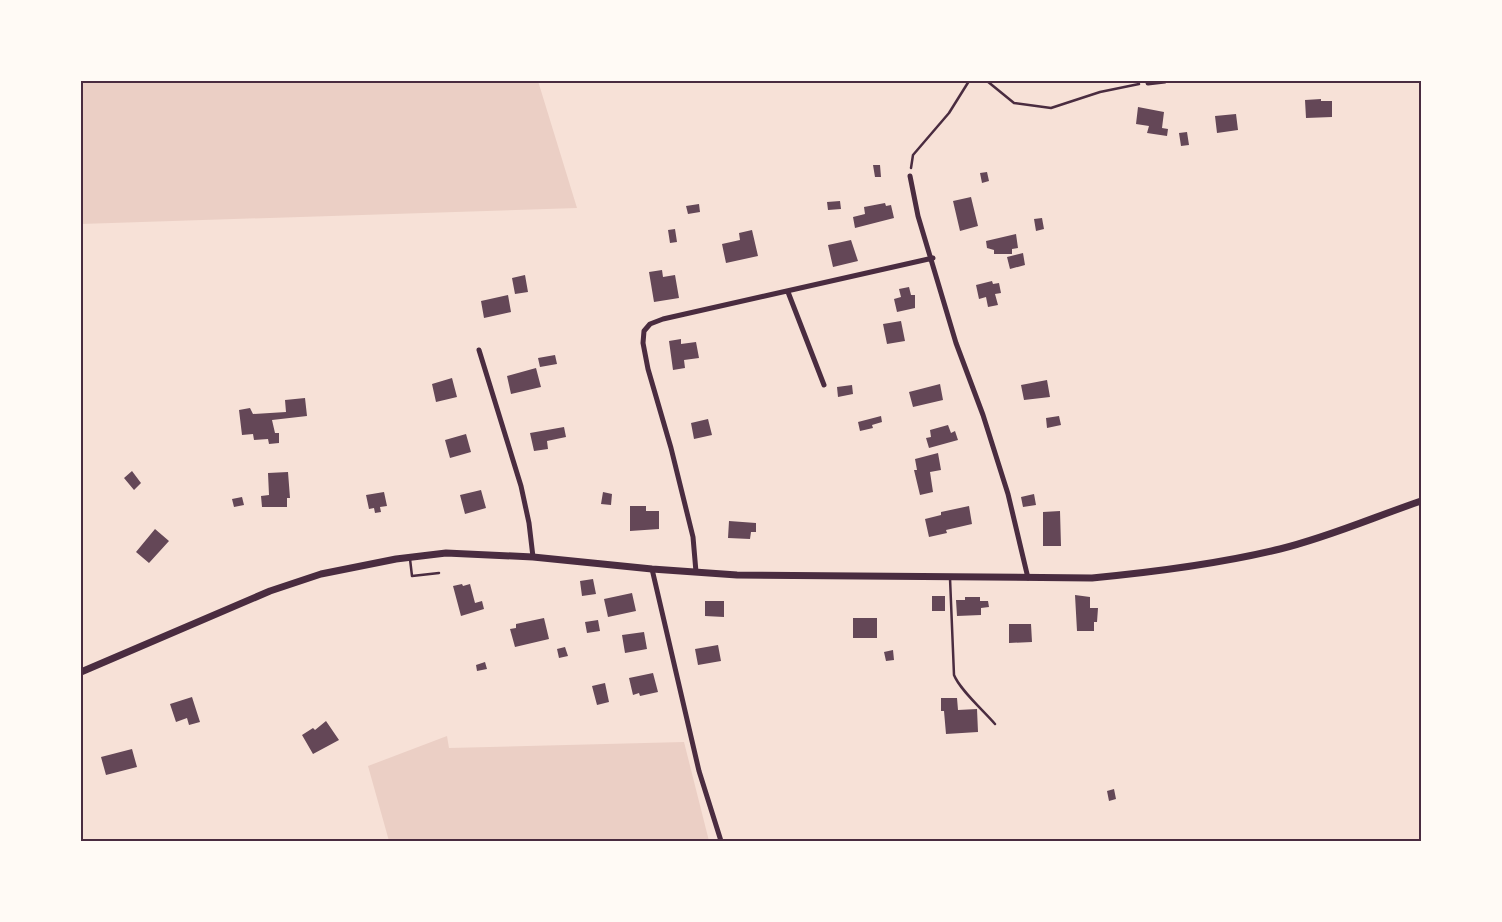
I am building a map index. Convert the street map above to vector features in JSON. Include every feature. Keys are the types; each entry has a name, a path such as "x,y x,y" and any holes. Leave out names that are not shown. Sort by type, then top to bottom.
{"street":[{"path":"1148,82 1165,81"},
{"path":"910,176 918,216 933,258 956,343 1008,494 1028,578"},
{"path":"696,572 693,537 648,370 644,331 650,324 663,320 788,292 854,274 933,258"},
{"path":"788,292 824,385"},
{"path":"479,350 522,486 533,557"},
{"path":"81,672 270,591 321,574 410,557 446,553 533,557 696,572 1092,578 1142,573 1233,558 1316,538 1421,501"},
{"path":"652,569 699,771 721,841"}],"lane":[{"path":"410,557 412,576 439,573"},
{"path":"950,576 954,675 957,683 978,704 994,724"}],"path":[{"path":"910,176 914,155 949,112 969,81"},
{"path":"987,81 1014,103 1051,108 1100,92 1148,82"}],"shaded area":[{"path":"81,81 538,81 577,208 81,224"},
{"path":"447,736 449,748 684,742 709,841 389,841 368,766"}],"building":[{"path":"1321,99 1321,101 1332,101 1332,117 1306,118 1305,100"},
{"path":"1138,107 1164,112 1162,128 1168,129 1167,136 1147,133 1149,126 1136,124"},
{"path":"1236,114 1238,130 1217,133 1215,116"},
{"path":"1187,132 1189,145 1181,146 1179,133"},
{"path":"873,165 880,165 881,177 875,177"},
{"path":"987,172 989,181 982,183 980,173"},
{"path":"971,197 978,226 960,231 953,201"},
{"path":"840,201 841,209 828,210 827,202"},
{"path":"885,203 886,206 891,205 894,218 855,228 853,217 865,214 864,207"},
{"path":"699,204 700,212 688,214 686,206"},
{"path":"1042,218 1044,229 1036,231 1034,219"},
{"path":"675,229 677,242 670,243 668,230"},
{"path":"752,230 758,256 726,263 722,244 740,240 739,233"},
{"path":"1016,234 1018,248 1012,249 1012,254 994,254 994,250 987,248 986,241"},
{"path":"851,240 858,261 833,267 828,245"},
{"path":"1023,253 1025,265 1010,269 1007,257"},
{"path":"662,270 663,277 675,275 679,298 654,302 649,272"},
{"path":"525,275 528,292 515,294 512,278"},
{"path":"992,281 993,284 999,283 1001,293 995,294 998,305 988,307 986,297 979,299 976,285"},
{"path":"909,287 911,295 915,295 915,308 897,312 894,299 901,297 899,289"},
{"path":"508,295 511,312 484,318 481,301"},
{"path":"901,321 905,341 887,344 883,324"},
{"path":"681,339 681,344 696,342 699,358 684,360 685,368 673,370 669,341"},
{"path":"555,355 557,364 540,367 538,358"},
{"path":"536,368 541,387 511,394 507,376"},
{"path":"452,378 457,397 436,402 432,384"},
{"path":"1047,380 1050,397 1024,400 1021,385"},
{"path":"940,384 943,400 913,407 909,392"},
{"path":"852,385 853,394 838,397 837,387"},
{"path":"305,398 307,416 272,420 275,433 279,433 279,443 269,444 268,439 254,440 253,434 242,435 239,410 250,408 253,414 286,412 285,400"},
{"path":"881,416 882,422 872,425 873,428 860,431 858,422"},
{"path":"1059,416 1061,425 1047,428 1046,418"},
{"path":"708,419 712,435 694,439 691,423"},
{"path":"948,425 951,433 955,431 958,440 929,448 926,438 931,437 930,430"},
{"path":"564,427 566,437 547,441 548,449 534,451 530,433"},
{"path":"466,434 471,452 450,458 445,440"},
{"path":"938,453 941,470 930,472 933,492 920,495 914,470 917,470 915,459"},
{"path":"132,471 141,483 134,490 124,478"},
{"path":"288,472 290,498 287,498 287,507 262,507 261,496 269,495 268,473"},
{"path":"481,490 486,508 465,514 460,495"},
{"path":"384,492 387,506 380,507 381,512 375,513 374,508 369,509 366,495"},
{"path":"603,492 612,494 611,505 601,504"},
{"path":"1034,494 1036,505 1023,507 1021,497"},
{"path":"242,497 244,505 234,507 232,499"},
{"path":"630,506 646,506 646,511 659,511 659,529 630,531"},
{"path":"969,506 972,524 946,530 947,533 929,537 925,519 941,515 941,512"},
{"path":"1060,511 1061,546 1043,546 1043,512"},
{"path":"729,521 756,523 756,532 751,532 750,539 728,538"},
{"path":"155,529 169,541 149,563 136,552"},
{"path":"593,579 596,594 582,596 580,581"},
{"path":"462,584 463,586 470,584 475,603 482,601 484,609 461,616 453,586"},
{"path":"632,593 636,611 608,617 604,599"},
{"path":"1075,595 1090,597 1090,608 1098,608 1097,622 1094,622 1094,631 1077,631"},
{"path":"932,596 945,596 945,611 932,611"},
{"path":"965,597 980,597 980,601 988,601 989,607 981,608 981,615 957,616 956,600 965,600"},
{"path":"705,601 724,601 724,617 705,616"},
{"path":"544,618 549,639 515,647 510,629 516,628 516,624"},
{"path":"853,618 877,618 877,638 853,638"},
{"path":"598,620 600,631 587,633 585,622"},
{"path":"1009,624 1031,624 1032,642 1009,643"},
{"path":"644,632 647,649 625,653 622,635"},
{"path":"718,645 721,661 698,665 695,649"},
{"path":"565,647 568,656 559,658 557,649"},
{"path":"893,650 894,660 886,661 884,652"},
{"path":"485,662 487,669 477,671 476,665"},
{"path":"653,673 658,692 640,696 639,693 633,695 629,678"},
{"path":"605,683 609,702 597,705 592,686"},
{"path":"192,697 200,722 189,725 187,718 176,722 170,704"},
{"path":"941,698 957,698 958,710 977,709 978,732 946,734 944,711 941,711"},
{"path":"326,721 339,740 313,754 302,735 313,728 315,730"},
{"path":"132,749 137,767 106,775 101,757"},
{"path":"1114,789 1116,799 1109,801 1107,791"}]}
